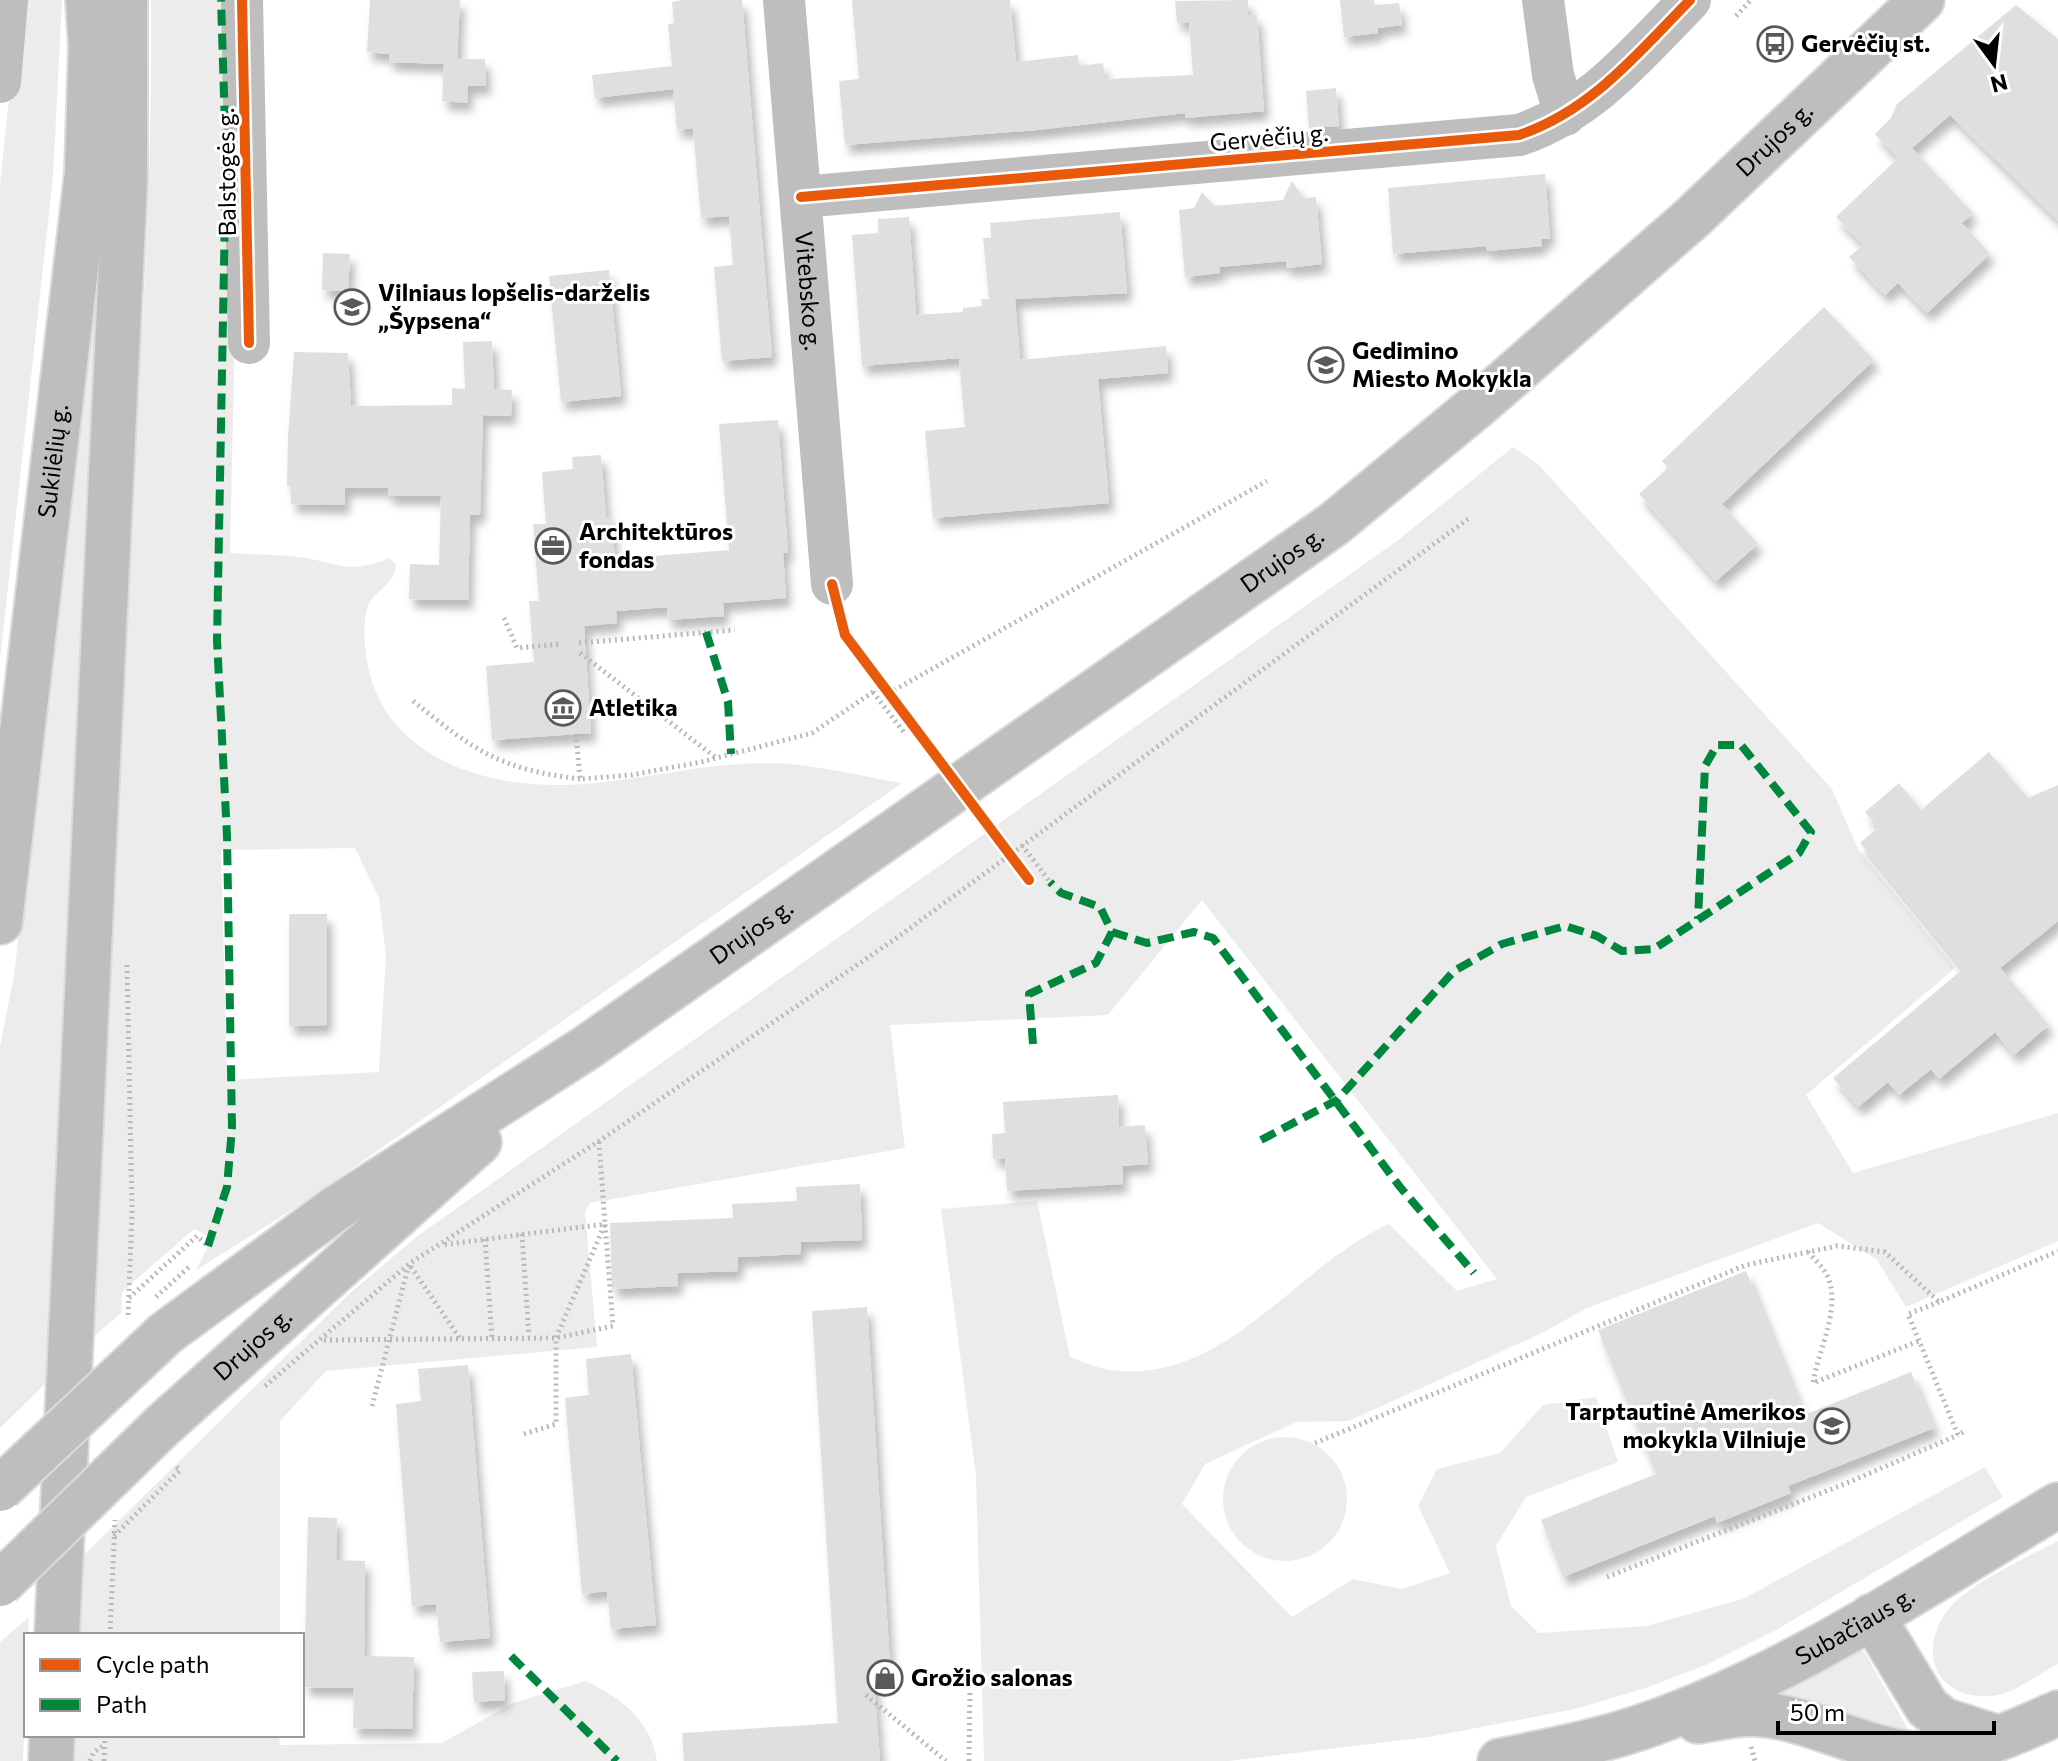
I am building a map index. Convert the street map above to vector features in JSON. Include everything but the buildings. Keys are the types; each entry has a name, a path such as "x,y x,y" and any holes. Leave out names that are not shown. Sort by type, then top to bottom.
{"main road":[{"name":"Sukilėlių g.","path":"0,922 87,173 91,46 88,0"},
{"path":"57,1633 125,180 125,0"},
{"name":"Drujos g.","path":"0,1489 146,1331 586,1048 1334,524 1484,400 1680,228 1922,0"},
{"name":"Drujos g.","path":"0,1584 171,1446 586,1048"},
{"name":"Subačiaus g.","path":"1500,1761 1652,1724 1743,1686 1872,1616 2058,1505"},
{"path":"1872,1616 1927,1707 1943,1720 1995,1737"},
{"path":"1652,1724 1756,1714 1879,1747 1919,1754 1952,1752 2058,1713"},
{"path":"51,1761 52,1737"}],"street":[{"path":"0,82 7,0"},
{"name":"Balstogės g.","path":"242,0 249,343"},
{"name":"Vitebsko g.","path":"784,0 832,584"},
{"path":"1543,0 1553,75 1565,115"},
{"name":"Gervėčių g.","path":"801,197 1490,140 1542,127 1565,115 1612,79 1690,0"}],"path":[{"path":"1736,16 1751,0"},
{"path":"889,693 1267,481"},
{"path":"252,1396 323,1340 409,1264 599,1141 898,937 1468,519"},
{"path":"504,618 517,648 562,644"},
{"path":"579,643 735,630"},
{"path":"580,653 716,758"},
{"path":"413,701 463,742 500,763 580,779 631,775 716,758 812,733 882,686"},
{"path":"873,692 906,735"},
{"path":"576,734 580,779"},
{"path":"1022,845 1050,882"},
{"path":"127,960 132,1210 129,1298 146,1331"},
{"path":"323,1340 556,1338 613,1326 599,1141"},
{"path":"440,1245 605,1224"},
{"path":"524,1434 556,1424 556,1338 605,1224"},
{"path":"522,1234 529,1336"},
{"path":"129,1298 197,1236 208,1246"},
{"path":"485,1239 492,1340"},
{"path":"1315,1443 1746,1265 1837,1246 1885,1252 1939,1302"},
{"path":"1958,1435 1908,1314 2058,1251"},
{"path":"1808,1252 1828,1277 1832,1311 1818,1354 1813,1383 1919,1341"},
{"path":"372,1406 409,1264"},
{"path":"409,1264 461,1340"},
{"path":"1607,1577 1847,1483 1965,1431"},
{"path":"114,1536 180,1470"},
{"path":"110,1633 116,1504"},
{"path":"969,1761 970,1689"},
{"path":"866,1695 946,1761"},
{"path":"104,1761 105,1737"},
{"path":"90,1761 93,1753 105,1745"}],"shaded area":[{"path":"19,0 62,0 53,177 0,660 0,185"},
{"path":"110,0 53,1376 0,1428 0,1047 14,975 50,675"},
{"path":"151,0 233,0 239,150 230,553 296,557 347,567 364,566 390,558 396,565 395,572 367,607 365,645 372,681 386,711 407,736 433,755 463,769 496,779 530,784 616,781 719,766 770,763 820,768 902,783 303,1203 196,1270 212,1238 194,1229 122,1292 121,1313 89,1341 111,808 144,303","holes":["355,848 379,898 386,955 379,1072 227,1080 221,850"]},
{"path":"1513,447 1539,465 1832,789 1858,849 1955,968 1806,1095 1853,1173 2058,1113 2058,1241 1906,1307 1877,1260 1818,1223 1587,1308 1542,1333 1349,1421 1296,1422 1205,1464 1182,1504 1292,1617 1353,1579 1402,1589 1450,1573 1418,1506 1437,1469 1500,1453 1543,1405 1596,1397 1618,1462 1526,1497 1496,1546 1511,1606 1539,1633 1646,1626 1743,1599 1985,1467 2003,1497 1776,1630 1708,1664 1646,1688 1575,1709 1429,1737 1229,1761 984,1761 976,1476 941,1209 1037,1201 1070,1357 1105,1369 1147,1371 1186,1361 1222,1343 1354,1243 1389,1224 1457,1291 1497,1279 1202,900 1108,1015 890,1025 905,1148 590,1203 585,1212 597,1347 326,1371 280,1421 280,1633 77,1633 79,1560 349,1294 419,1235 1397,541"},
{"path":"1285,1437 1309,1442 1329,1455 1342,1475 1347,1499 1342,1523 1329,1543 1309,1556 1285,1561 1261,1556 1241,1543 1228,1523 1223,1499 1228,1475 1241,1455 1261,1442"},
{"path":"2058,1541 2058,1664 2021,1686 1998,1695 1977,1696 1946,1683 1937,1670 1933,1655 1934,1639 1940,1622 1952,1605 1987,1579"},
{"path":"29,1617 28,1633 24,1633 23,1761 0,1761 0,1642"},
{"path":"1855,1648 1865,1653 1908,1729 1924,1739 1780,1702 1790,1684"},
{"path":"586,1681 622,1703 641,1722 654,1746 657,1761 73,1761 73,1737 279,1737 280,1745 442,1743 513,1703"}],"marked path":[{"path":"208,1246 227,1187 232,1128 227,836 217,640 226,158 221,0"},
{"path":"706,632 728,702 731,754"},
{"path":"1261,1140 1337,1100 1454,971 1502,944 1565,926 1597,936 1622,951 1654,949 1799,853 1811,832 1741,745 1717,745 1705,766 1698,919"},
{"path":"1033,1044 1029,994 1096,963 1112,932 1100,907 1061,893 1050,882"},
{"path":"1112,932 1147,943 1194,932 1213,938 1400,1187 1474,1273"},
{"path":"511,1656 617,1761"}],"cycle path":[{"path":"242,0 249,343"},
{"path":"801,197 1519,135 1545,124 1591,96 1632,60 1690,0"},
{"path":"832,584 845,635 1029,880"}],"place":[{"name":"Gervėčių st.","path":"1775,44"},
{"name":"Vilniaus lopšelis-darželis „Šypsena“","path":"352,307"},
{"name":"Gedimino Miesto Mokykla","path":"1326,365"},
{"name":"Architektūros fondas","path":"553,546"},
{"name":"Atletika","path":"563,708"},
{"name":"Tarptautinė Amerikos mokykla Vilniuje","path":"1832,1426"},
{"name":"Grožio salonas","path":"885,1678"}]}
